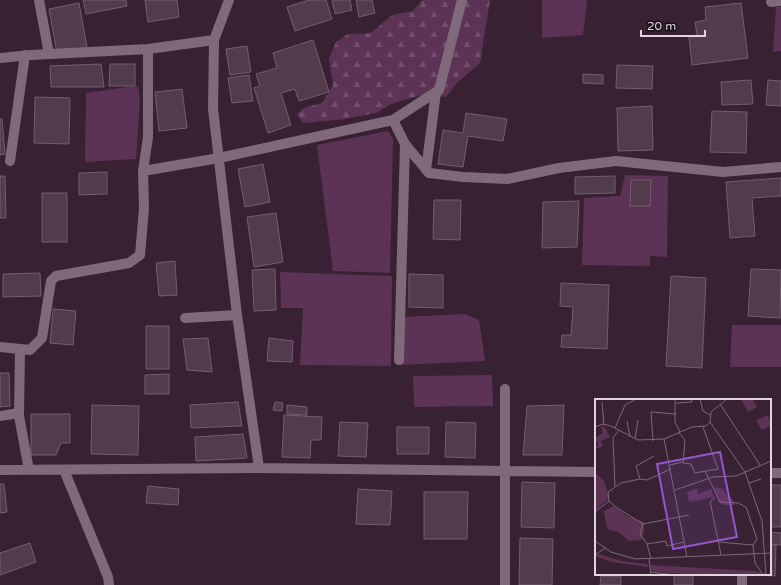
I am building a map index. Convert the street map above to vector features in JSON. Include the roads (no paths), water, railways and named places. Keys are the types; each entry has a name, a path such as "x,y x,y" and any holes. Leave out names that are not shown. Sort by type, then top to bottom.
{"street":[{"path":"39,0 49,54"},
{"path":"229,0 214,40 213,109 237,315 259,468"},
{"path":"143,172 219,158 393,120 439,90 462,0"},
{"path":"0,58 25,55 148,49 214,40"},
{"path":"0,347 30,350 42,338 51,281 56,276 129,263 140,254 144,208 143,172 148,137 148,49"},
{"path":"10,161 25,55"},
{"path":"426,170 436,92"},
{"path":"393,120 405,144 429,173 507,180 559,168 616,162 723,172 781,167"},
{"path":"399,360 405,144"},
{"path":"185,318 237,315"},
{"path":"20,349 19,413 29,470"},
{"path":"505,389 505,585"},
{"path":"0,416 19,413"},
{"path":"0,470 259,468 595,472"},
{"path":"64,470 110,585"}]}
